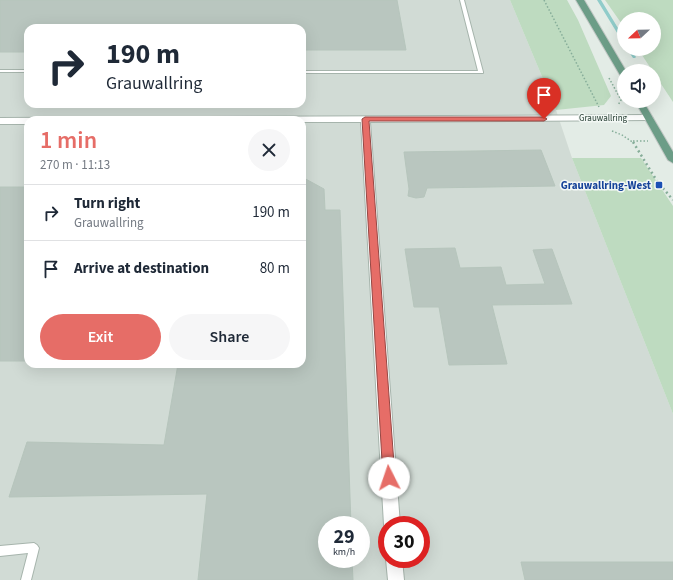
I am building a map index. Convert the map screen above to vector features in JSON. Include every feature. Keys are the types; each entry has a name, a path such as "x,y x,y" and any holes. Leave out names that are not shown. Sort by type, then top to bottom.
{"main road":[{"path":"580,0 618,64"},
{"path":"643,108 673,160"}],"street":[{"name":"Grauwallring","path":"306,119 648,118"},
{"path":"365,119 391,516"},
{"name":"Grauwallring","path":"0,120 24,120"},
{"path":"395,568 396,580"}],"lane":[{"path":"306,72 481,72 462,0"},
{"path":"0,72 24,72"},
{"path":"0,551 34,548 26,580"}],"path":[{"path":"544,0 601,109"},
{"path":"632,141 655,179 673,200"}],"shaded area":[{"path":"0,0 510,0 556,110 572,158 673,414 673,580 0,580"}],"green space":[{"path":"510,0 567,0 578,20 611,96 604,105 556,110"},
{"path":"605,0 673,0 673,102 661,84 661,64 648,64 643,56 661,56 661,12 617,12 617,17"},
{"path":"572,158 641,158 673,206 673,414"}],"building":[{"path":"0,0 397,0 406,50 306,50 306,24 24,24 24,52 0,52"},
{"path":"541,150 555,186 427,188 424,197 416,198 408,196 409,189 404,152"},
{"path":"306,179 324,189 325,210 340,210 351,516 318,516 318,568 352,568 353,580 198,580 207,494 9,497 27,442 164,445 177,368 306,368"},
{"path":"0,187 24,187 24,361 0,361"},
{"path":"455,248 460,268 501,267 506,285 545,284 533,250 552,249 572,304 492,305 507,364 449,365 439,307 414,307 405,249"},
{"path":"521,562 673,562 673,580 525,580"}],"waterway":[{"path":"599,0 617,30"}],"place":[{"name":"Grauwallring-West","path":"659,185"}],"route":[{"path":"389,478 365,119 544,119"}]}
